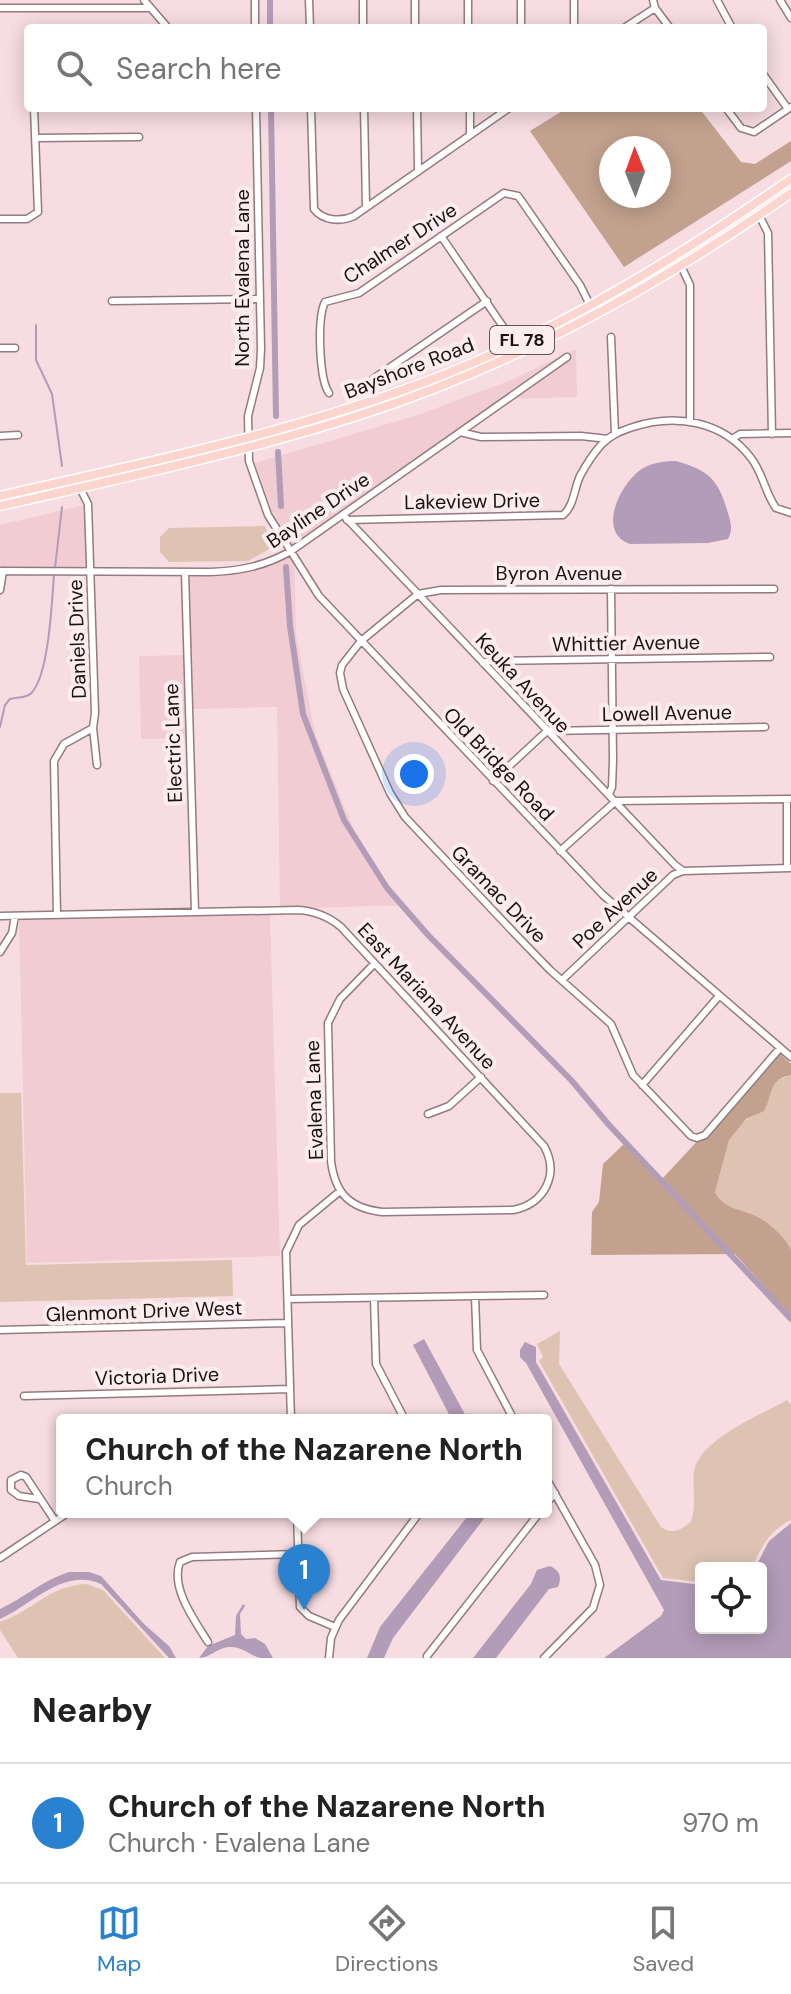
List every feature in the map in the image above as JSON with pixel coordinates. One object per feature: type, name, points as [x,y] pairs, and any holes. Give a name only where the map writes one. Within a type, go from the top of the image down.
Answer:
[{"type":"main road","name":"Bayshore Road","points":[[0,506],[80,488],[249,442],[445,374],[515,344],[652,272],[791,179]]},
{"type":"main road","name":"Bayshore Road","points":[[0,498],[348,419],[431,390],[521,352],[586,320],[684,264],[791,193]]},
{"type":"main road","points":[[684,264],[692,246]]},
{"type":"main road","points":[[586,320],[590,305]]},
{"type":"street","points":[[144,0],[165,24]]},
{"type":"street","points":[[255,0],[255,24]]},
{"type":"street","points":[[309,0],[310,24]]},
{"type":"street","points":[[363,0],[363,24]]},
{"type":"street","points":[[415,0],[415,24]]},
{"type":"street","points":[[468,0],[468,24]]},
{"type":"street","points":[[521,0],[521,24]]},
{"type":"street","points":[[574,0],[574,24]]},
{"type":"street","points":[[653,0],[667,24]]},
{"type":"street","points":[[717,0],[730,24]]},
{"type":"street","points":[[780,0],[791,18]]},
{"type":"street","points":[[0,8],[151,8]]},
{"type":"street","points":[[631,24],[657,10]]},
{"type":"street","points":[[729,112],[747,132],[760,129],[790,108],[767,79]]},
{"type":"street","points":[[0,219],[27,219],[38,212],[34,112]]},
{"type":"street","name":"North Evalena Lane","points":[[249,442],[250,403],[260,368],[256,112]]},
{"type":"street","points":[[311,112],[314,209],[323,217],[342,219],[354,216],[503,112]]},
{"type":"street","points":[[364,112],[366,206]]},
{"type":"street","points":[[417,112],[418,169]]},
{"type":"street","points":[[470,112],[470,134]]},
{"type":"street","points":[[36,138],[139,137]]},
{"type":"street","name":"Chalmer Drive","points":[[329,393],[323,379],[321,317],[325,302],[359,293],[504,193],[518,196],[580,285],[590,305]]},
{"type":"street","points":[[759,215],[768,233],[772,434]]},
{"type":"street","points":[[441,236],[515,344]]},
{"type":"street","points":[[684,264],[690,285],[690,421]]},
{"type":"street","points":[[112,301],[260,299]]},
{"type":"street","points":[[373,379],[487,301]]},
{"type":"street","points":[[611,337],[611,437]]},
{"type":"street","points":[[0,348],[15,348]]},
{"type":"street","name":"Bayline Drive","points":[[2,571],[221,572],[252,568],[291,551],[345,517],[567,357]]},
{"type":"street","points":[[460,432],[481,437],[611,437],[658,420],[690,421],[732,439],[759,468],[776,508],[791,513]]},
{"type":"street","points":[[732,439],[740,434],[791,433]]},
{"type":"street","points":[[0,436],[18,435]]},
{"type":"street","name":"Lakeview Drive","points":[[345,517],[563,515],[569,510],[582,474],[611,437]]},
{"type":"street","name":"Old Bridge Road","points":[[249,442],[249,461],[259,496],[319,596],[560,851],[628,918],[791,1057]]},
{"type":"street","name":"Daniels Drive","points":[[57,915],[54,761],[64,744],[93,728],[95,713],[88,504],[80,488]]},
{"type":"street","name":"Keuka Avenue","points":[[345,517],[683,871]]},
{"type":"street","points":[[0,590],[2,571]]},
{"type":"street","name":"Electric Lane","points":[[185,572],[195,912]]},
{"type":"street","points":[[609,794],[612,787],[611,589]]},
{"type":"street","name":"Byron Avenue","points":[[418,594],[441,590],[774,589]]},
{"type":"street","points":[[361,641],[418,594]]},
{"type":"street","name":"Gramac Drive","points":[[361,641],[342,665],[341,682],[397,806],[468,885],[562,980],[611,1024],[630,1070],[679,1124],[697,1138],[705,1135],[780,1048]]},
{"type":"street","name":"Whittier Avenue","points":[[483,663],[770,657]]},
{"type":"street","name":"Lowell Avenue","points":[[547,731],[765,727]]},
{"type":"street","points":[[93,728],[97,765]]},
{"type":"street","points":[[493,781],[547,731]]},
{"type":"street","points":[[560,851],[616,801],[789,799],[789,868]]},
{"type":"street","name":"Poe Avenue","points":[[562,980],[668,880],[683,871],[789,868]]},
{"type":"street","name":"East Mariana Avenue","points":[[2,916],[298,910],[318,913],[341,927],[531,1129],[548,1152],[550,1177],[537,1199],[526,1207],[513,1210],[382,1212],[356,1204],[339,1192]]},
{"type":"street","points":[[0,952],[12,933],[15,916]]},
{"type":"street","name":"Evalena Lane","points":[[339,1192],[331,1161],[328,1023],[340,999],[374,964]]},
{"type":"street","points":[[642,1085],[719,996]]},
{"type":"street","points":[[428,1114],[449,1106],[481,1077]]},
{"type":"street","points":[[291,1414],[286,1257],[291,1237],[305,1219],[339,1192]]},
{"type":"street","points":[[288,1299],[544,1295]]},
{"type":"street","points":[[475,1296],[477,1350],[511,1414]]},
{"type":"street","points":[[374,1298],[376,1364],[402,1414]]},
{"type":"street","name":"Glenmont Drive West","points":[[0,1330],[288,1323]]},
{"type":"street","name":"Victoria Drive","points":[[24,1396],[290,1389]]},
{"type":"street","points":[[39,1499],[14,1494],[11,1480],[21,1475],[26,1477],[55,1521]]},
{"type":"street","points":[[544,1658],[593,1608],[600,1585],[595,1565],[552,1488]]},
{"type":"street","points":[[552,1497],[555,1493]]},
{"type":"street","points":[[0,1558],[60,1518]]},
{"type":"street","points":[[297,1518],[300,1607],[309,1616],[335,1627]]},
{"type":"street","points":[[329,1658],[335,1627],[349,1604],[415,1518]]},
{"type":"street","points":[[427,1656],[535,1518]]},
{"type":"street","points":[[208,1642],[185,1602],[178,1575],[180,1562],[192,1557],[298,1554]]},
{"type":"shaded area","points":[[561,112],[702,112],[741,162],[755,164],[791,141],[791,161],[624,267],[530,131]]},
{"type":"shaded area","points":[[576,349],[577,397],[512,399],[294,548],[273,514],[255,463],[418,415],[509,381]]},
{"type":"shaded area","points":[[676,461],[705,473],[716,484],[730,520],[728,539],[708,543],[630,544],[620,538],[613,520],[625,487],[647,466]]},
{"type":"shaded area","points":[[92,503],[94,570],[6,570],[0,601],[0,525]]},
{"type":"shaded area","points":[[265,526],[273,547],[248,561],[169,562],[160,552],[160,537],[169,528]]},
{"type":"shaded area","points":[[294,548],[296,635],[315,734],[354,830],[369,858],[403,905],[280,909],[277,707],[193,709],[194,738],[141,739],[139,656],[191,655],[189,572],[269,564]]},
{"type":"shaded area","points":[[270,913],[280,1256],[27,1263],[19,919]]},
{"type":"shaded area","points":[[779,1053],[791,1064],[791,1075],[778,1080],[764,1111],[746,1119],[729,1140],[715,1192],[728,1205],[768,1223],[791,1249],[791,1316],[735,1254],[591,1255],[592,1212],[599,1202],[603,1164],[625,1143],[662,1179]]},
{"type":"shaded area","points":[[791,1075],[791,1249],[768,1223],[728,1205],[715,1192],[729,1140],[738,1125],[757,1114],[775,1081]]},
{"type":"shaded area","points":[[0,1093],[21,1093],[26,1265],[232,1260],[233,1296],[0,1302]]},
{"type":"shaded area","points":[[560,1331],[559,1364],[661,1527],[669,1531],[681,1529],[691,1521],[694,1471],[707,1449],[733,1429],[787,1400],[791,1405],[791,1520],[767,1540],[755,1562],[695,1562],[695,1581],[663,1578],[539,1361],[543,1357],[537,1344]]},
{"type":"shaded area","points":[[424,1339],[465,1414],[449,1414],[413,1345]]},
{"type":"shaded area","points":[[525,1342],[536,1347],[536,1362],[661,1580],[695,1584],[695,1634],[767,1634],[767,1562],[758,1562],[769,1541],[791,1523],[791,1658],[604,1658],[661,1616],[664,1610],[520,1357]]},
{"type":"shaded area","points":[[466,1518],[484,1518],[393,1638],[384,1658],[367,1658],[380,1627]]},
{"type":"shaded area","points":[[550,1566],[559,1574],[558,1587],[549,1589],[496,1658],[473,1658],[531,1584],[537,1570]]},
{"type":"shaded area","points":[[69,1572],[89,1572],[101,1576],[144,1624],[169,1646],[176,1658],[169,1658],[101,1584],[87,1580],[61,1584],[0,1619],[0,1609]]},
{"type":"shaded area","points":[[87,1584],[103,1590],[165,1658],[18,1658],[0,1630],[0,1622],[61,1589]]},
{"type":"shaded area","points":[[243,1604],[241,1634],[246,1639],[255,1638],[265,1644],[273,1658],[260,1658],[229,1647],[199,1658],[208,1646],[235,1635],[236,1616]]},
{"type":"waterway","points":[[270,0],[270,24]]},
{"type":"waterway","points":[[271,112],[276,416]]},
{"type":"waterway","points":[[36,325],[36,360],[52,394],[62,466]]},
{"type":"waterway","points":[[278,452],[281,506]]},
{"type":"waterway","points":[[55,568],[62,507]]},
{"type":"waterway","points":[[286,567],[290,626],[303,714],[344,820],[387,888],[428,935],[572,1081],[609,1125],[791,1319]]},
{"type":"waterway","points":[[0,727],[5,705],[10,699],[29,695],[43,668],[54,574]]},
{"type":"place","name":"Church of the Nazarene North","points":[[304,1610]]}]
